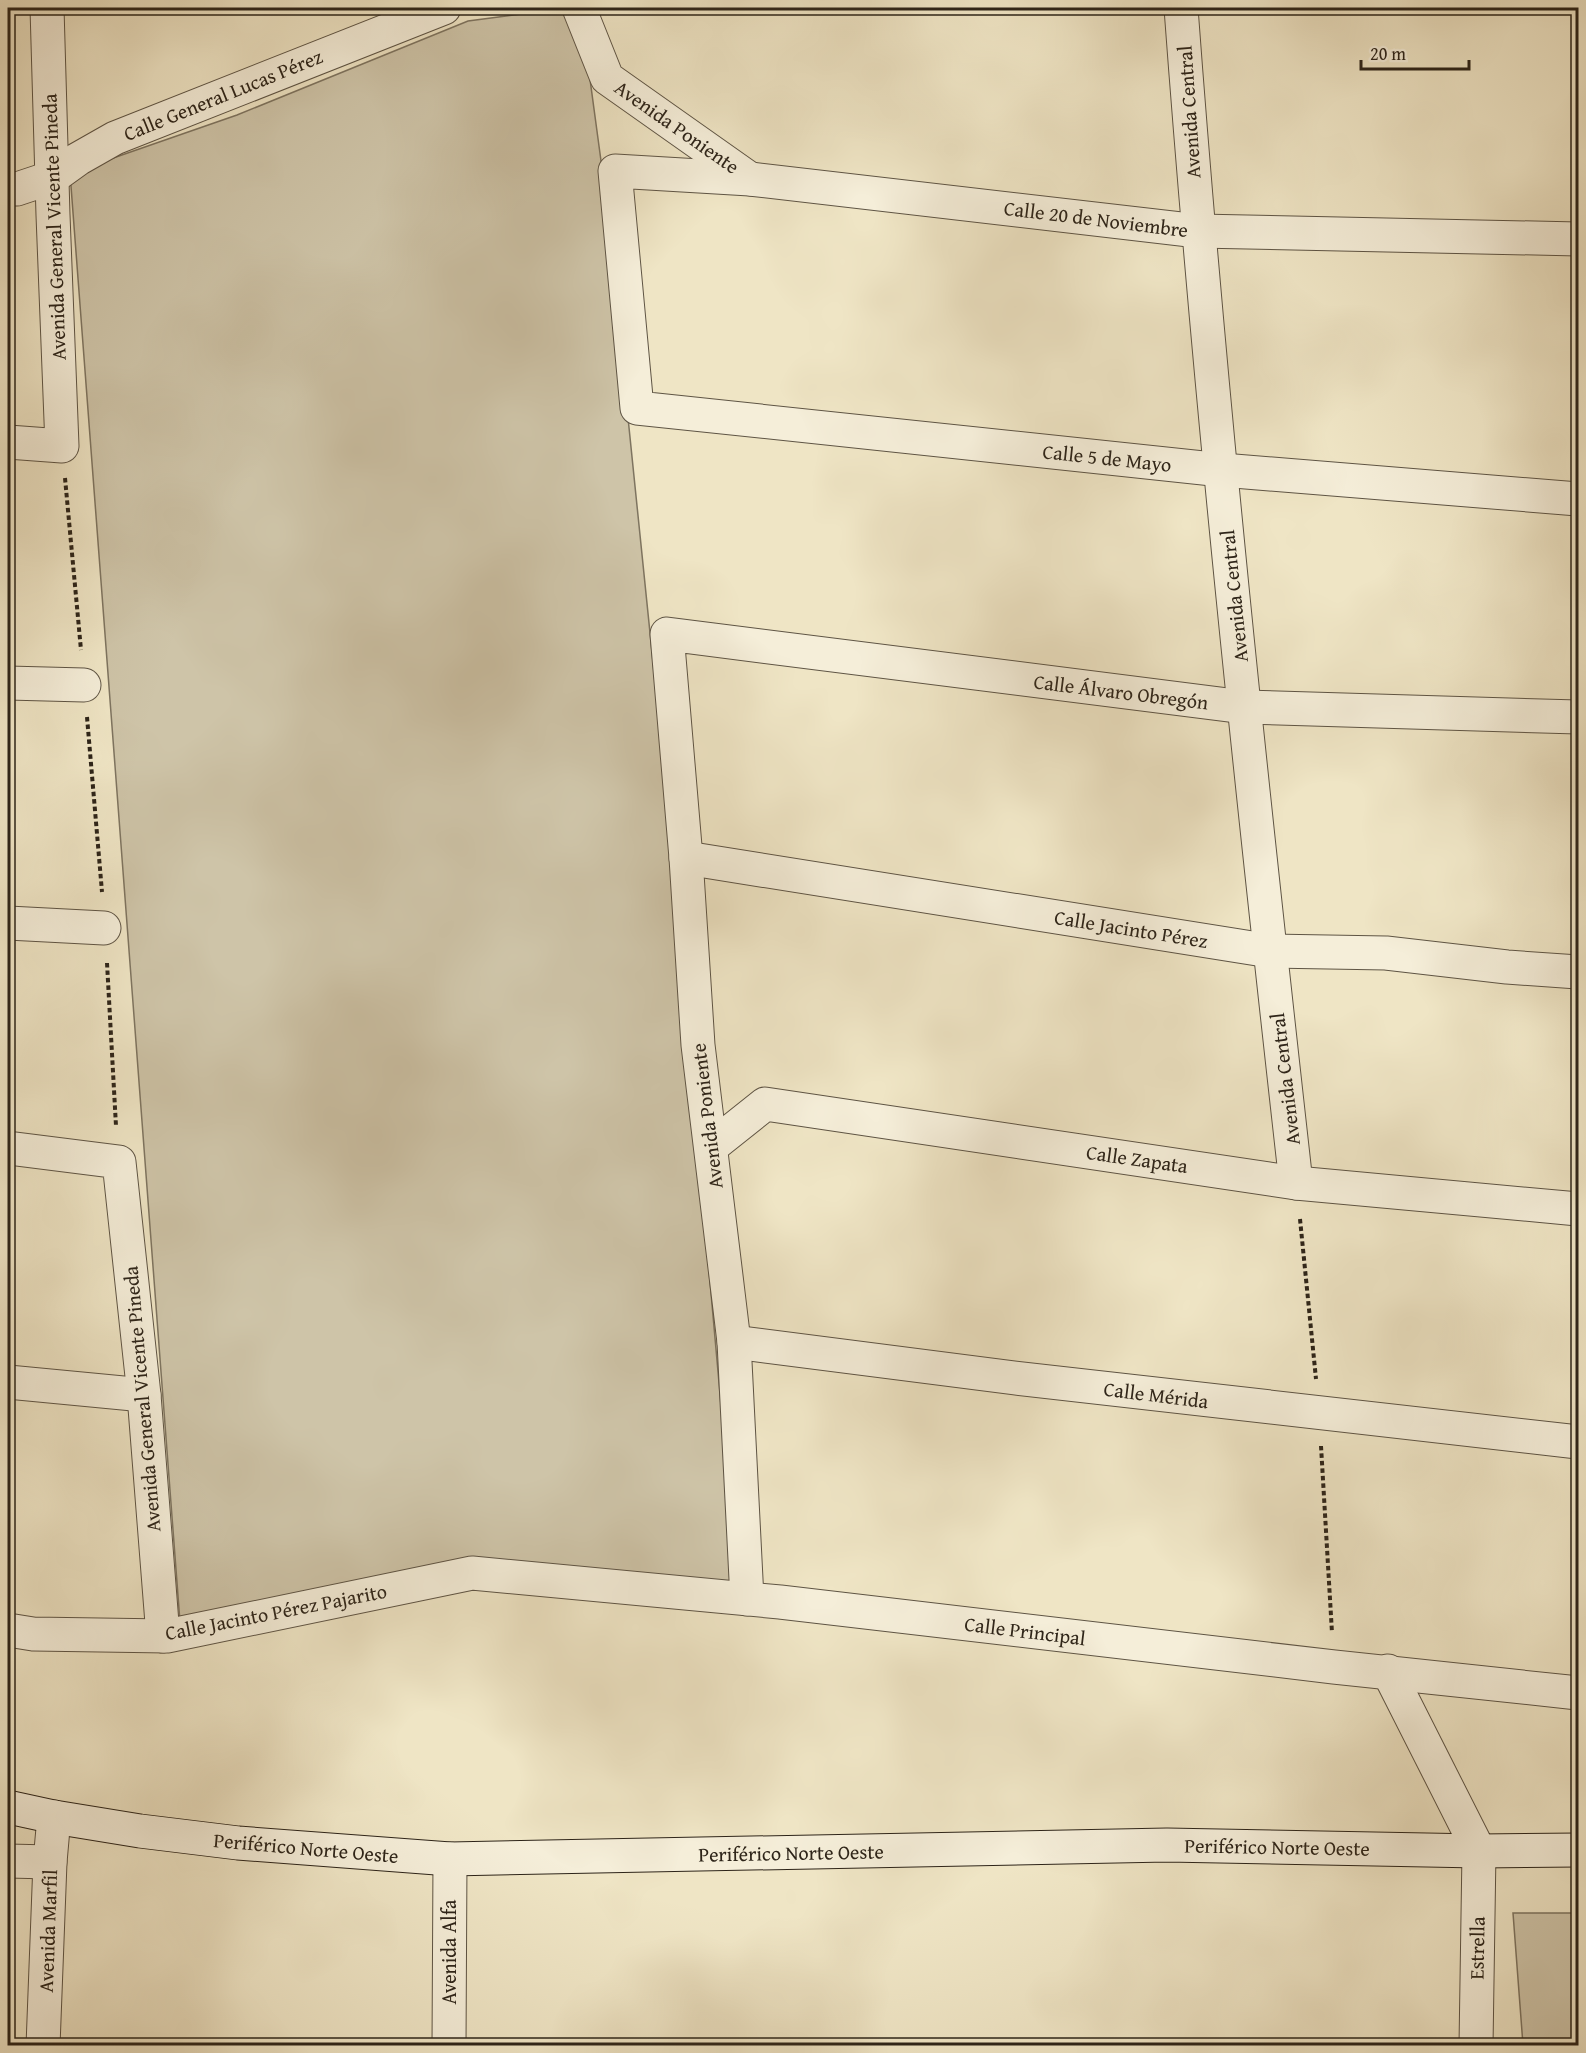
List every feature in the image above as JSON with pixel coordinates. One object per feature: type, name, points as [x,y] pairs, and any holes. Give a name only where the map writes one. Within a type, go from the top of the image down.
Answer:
[{"type":"street","name":"Avenida General Vicente Pineda","points":[[47,8],[53,177],[52,215],[62,446]]},
{"type":"street","name":"Calle General Lucas Pérez","points":[[8,189],[17,189],[53,177],[78,159],[115,138],[444,8]]},
{"type":"street","name":"Avenida Poniente","points":[[579,8],[607,78],[750,178]]},
{"type":"street","name":"Avenida Central","points":[[1181,8],[1198,231],[1244,707],[1296,1183]]},
{"type":"street","name":"Calle 20 de Noviembre","points":[[637,408],[615,171],[750,178],[1198,231],[1578,239]]},
{"type":"street","name":"Calle 5 de Mayo","points":[[637,408],[1222,470],[1578,499]]},
{"type":"street","points":[[8,442],[62,446]]},
{"type":"street","name":"Avenida Poniente","points":[[667,634],[686,858],[698,1045],[734,1342],[747,1599]]},
{"type":"street","name":"Calle Álvaro Obregón","points":[[667,634],[1244,707],[1578,717]]},
{"type":"street","points":[[8,683],[84,685]]},
{"type":"street","name":"Calle Jacinto Pérez","points":[[686,858],[1270,951],[1386,953],[1507,967],[1578,972]]},
{"type":"street","points":[[8,923],[104,928]]},
{"type":"street","name":"Calle Zapata","points":[[711,1147],[765,1104],[1296,1183],[1578,1209]]},
{"type":"street","name":"Avenida General Vicente Pineda","points":[[8,1148],[118,1162],[144,1395],[163,1636]]},
{"type":"street","name":"Calle Mérida","points":[[734,1342],[1016,1378],[1578,1442]]},
{"type":"street","points":[[8,1382],[144,1395]]},
{"type":"street","name":"Calle Principal","points":[[472,1573],[747,1599],[1578,1693]]},
{"type":"street","name":"Calle Jacinto Pérez Pajarito","points":[[8,1630],[33,1634],[163,1636],[472,1573]]},
{"type":"street","points":[[1388,1671],[1479,1851]]},
{"type":"street","name":"Periférico Norte Oeste","points":[[8,1807],[140,1831],[238,1843],[450,1859],[1167,1845],[1479,1851],[1578,1850]]},
{"type":"street","name":"Avenida Marfil","points":[[44,2046],[50,1862],[54,1817]]},
{"type":"street","name":"Estrella","points":[[1476,2046],[1479,1851]]},
{"type":"street","name":"Avenida Alfa","points":[[449,2046],[450,1859]]},
{"type":"street","points":[[8,1861],[50,1862]]},
{"type":"path","points":[[62,446],[84,685]]},
{"type":"shaded area","points":[[567,8],[589,72],[604,183],[667,799],[737,1585],[489,1563],[180,1622],[70,173],[237,115],[468,21]]},
{"type":"shaded area","points":[[1513,1913],[1578,1913],[1578,2045],[1523,2045]]}]
